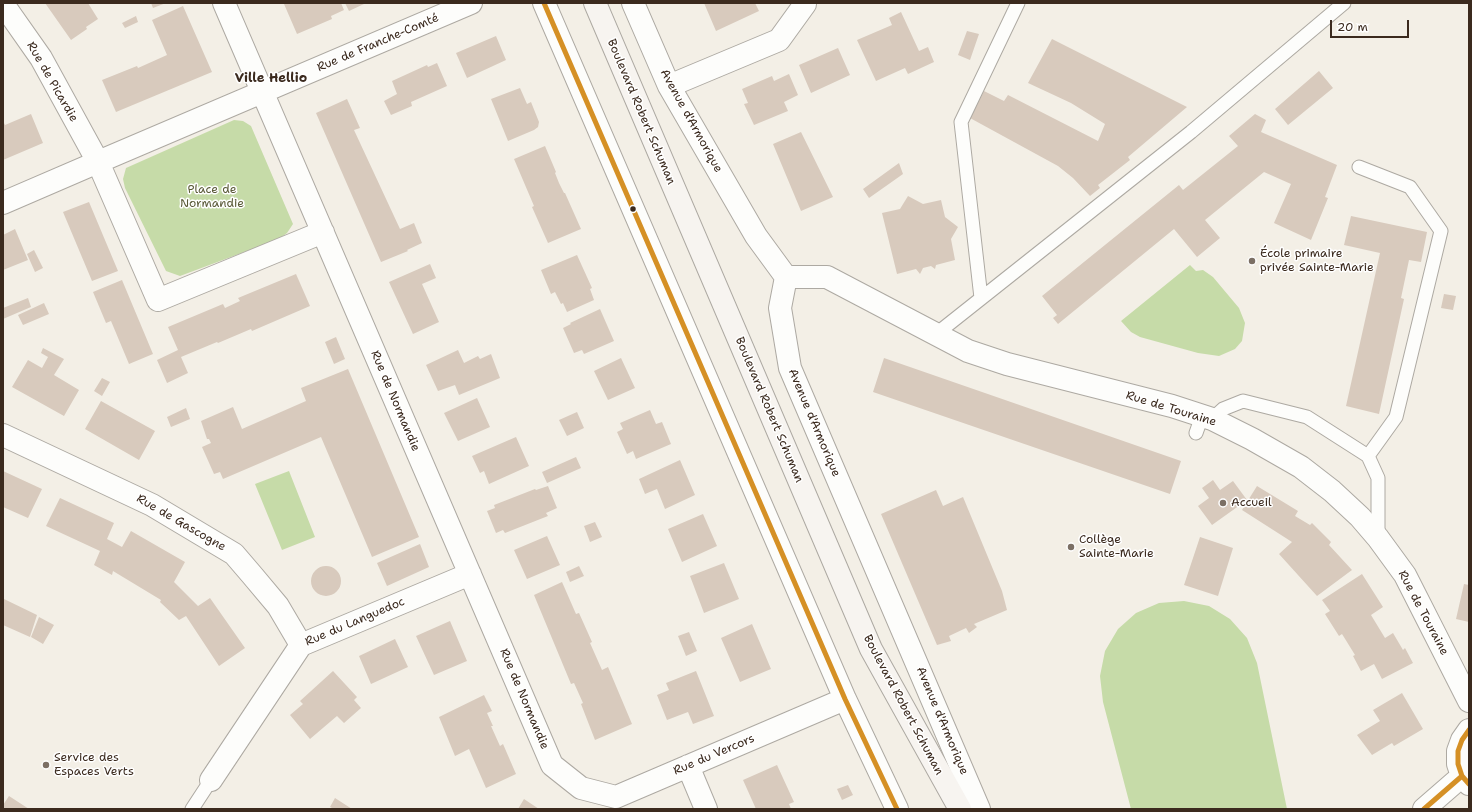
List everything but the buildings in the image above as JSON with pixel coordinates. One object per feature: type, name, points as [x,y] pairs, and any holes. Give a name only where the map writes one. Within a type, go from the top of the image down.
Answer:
[{"type":"main road","name":"Boulevard Robert Schuman","points":[[595,3],[871,649],[960,809]]},
{"type":"street","name":"Rue de Normandie","points":[[224,3],[552,765],[581,788]]},
{"type":"street","name":"Rue de Franche-Comté","points":[[262,92],[471,3]]},
{"type":"street","points":[[544,3],[845,699],[897,809]]},
{"type":"street","name":"Avenue d'Armorique","points":[[633,3],[669,86],[756,236],[786,277],[780,308],[790,368],[979,809]]},
{"type":"street","name":"Rue de Picardie","points":[[3,4],[40,58],[98,162]]},
{"type":"street","points":[[669,86],[779,40],[805,4]]},
{"type":"street","points":[[3,203],[262,92]]},
{"type":"street","points":[[98,162],[158,300],[323,232]]},
{"type":"street","name":"Rue de Touraine","points":[[786,277],[827,277],[968,351],[1007,364],[1172,406],[1203,423],[1252,439],[1301,467],[1332,491],[1360,517],[1378,538],[1404,575],[1469,701]]},
{"type":"street","name":"Rue de Gascogne","points":[[3,435],[152,505],[234,554],[278,606],[301,645]]},
{"type":"street","name":"Rue du Languedoc","points":[[211,780],[301,645],[470,574]]},
{"type":"street","name":"Rue du Vercors","points":[[581,788],[616,797],[845,699]]},
{"type":"street","points":[[1424,809],[1466,780],[1458,764],[1458,751],[1462,740],[1469,730]]},
{"type":"street","points":[[688,766],[706,809]]},
{"type":"lane","points":[[981,298],[961,122],[1018,3]]},
{"type":"lane","points":[[935,335],[1191,132],[1344,3]]},
{"type":"lane","points":[[1359,167],[1410,186],[1441,232],[1396,417],[1368,456]]},
{"type":"lane","points":[[1203,423],[1223,409],[1243,401],[1307,416],[1368,456],[1378,478],[1378,538]]},
{"type":"lane","points":[[192,809],[211,780]]},
{"type":"green space","name":"Place de Normandie","points":[[234,120],[243,121],[251,126],[293,224],[287,233],[279,239],[180,276],[166,271],[125,188],[123,179],[126,168]]},
{"type":"green space","points":[[1190,265],[1196,271],[1203,270],[1213,277],[1239,308],[1245,323],[1242,341],[1235,349],[1219,356],[1198,353],[1140,337],[1131,332],[1121,321]]},
{"type":"green space","points":[[289,471],[315,537],[282,550],[255,484]]},
{"type":"green space","points":[[1184,601],[1209,606],[1230,619],[1247,638],[1257,663],[1287,809],[1131,809],[1103,702],[1100,676],[1105,651],[1118,629],[1136,613],[1159,603]]},
{"type":"transit line","points":[[544,3],[845,699],[897,809]]},
{"type":"transit line","points":[[1469,730],[1462,740],[1458,751],[1458,764],[1462,776],[1469,784]]},
{"type":"transit line","points":[[1424,809],[1462,776]]},
{"type":"place","name":"École primaire privée Sainte-Marie","points":[[1252,261]]},
{"type":"place","name":"Accueil","points":[[1223,503]]},
{"type":"place","name":"Collège Sainte-Marie","points":[[1071,547]]},
{"type":"place","name":"Service des Espaces Verts","points":[[46,765]]},
{"type":"district","name":"Ville Hellio","points":[[271,79]]}]
